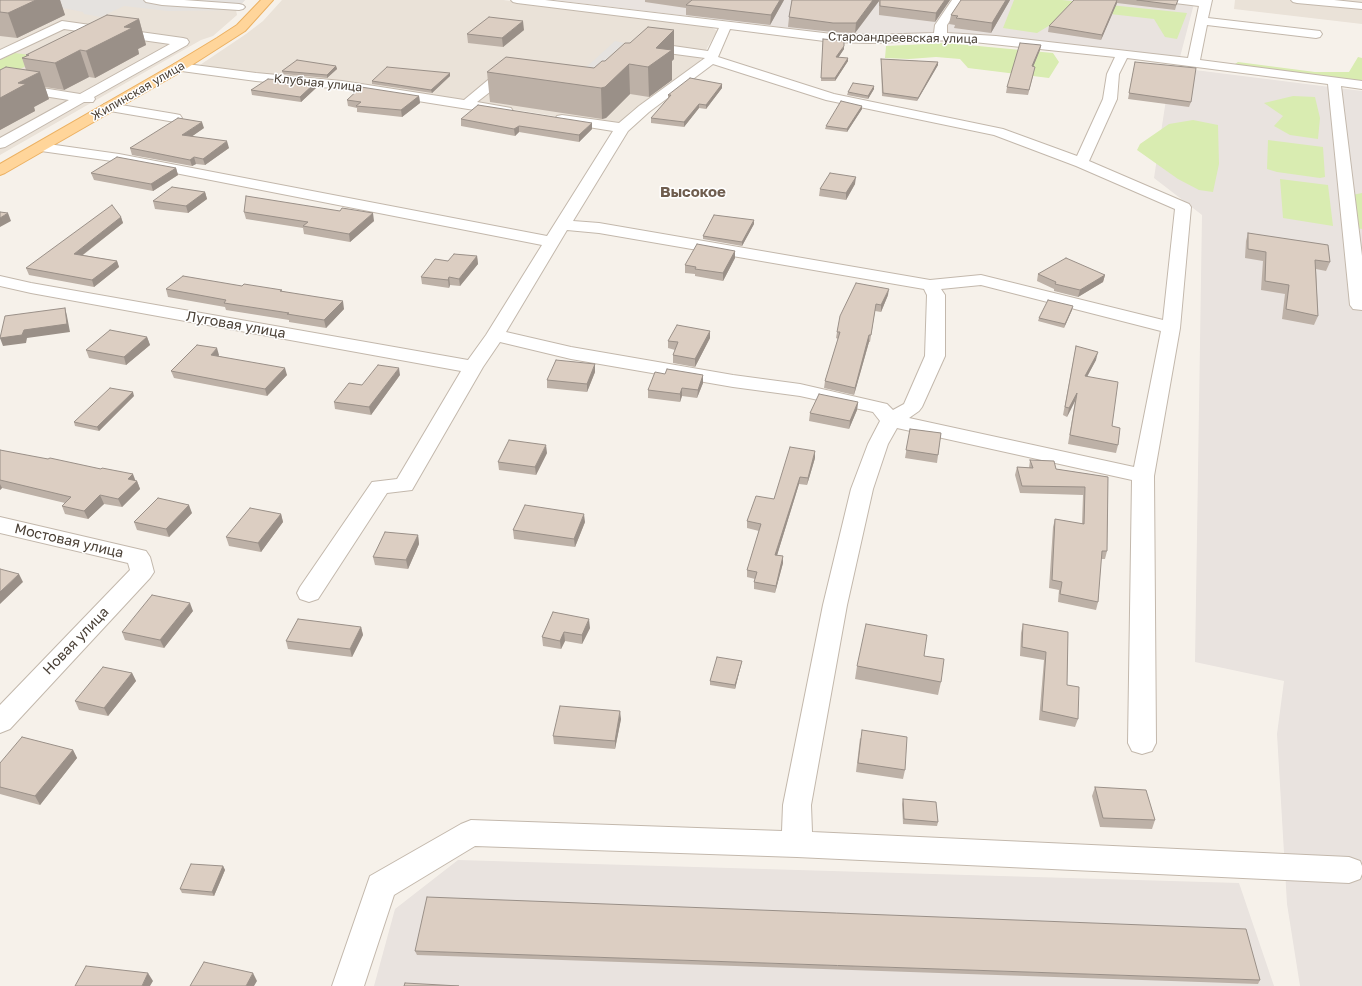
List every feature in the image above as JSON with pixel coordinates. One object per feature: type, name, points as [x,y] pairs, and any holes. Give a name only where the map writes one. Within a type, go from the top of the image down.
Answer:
[{"type":"main road","name":"Жилинская улица","points":[[0,170],[179,67],[241,28],[267,0]]},
{"type":"street","points":[[150,0],[239,7]]},
{"type":"street","name":"Староандреевская улица","points":[[517,0],[832,38],[870,39],[944,36],[996,40],[1123,54],[1362,85]]},
{"type":"street","points":[[944,36],[940,33],[941,25],[958,0]]},
{"type":"street","points":[[1175,0],[1205,2],[1193,63]]},
{"type":"street","points":[[1297,0],[1362,6]]},
{"type":"street","points":[[1202,21],[1316,34]]},
{"type":"street","points":[[0,55],[62,25],[183,42],[0,144]]},
{"type":"street","points":[[309,593],[380,487],[404,485],[473,367],[495,335],[622,128],[644,109],[712,57],[726,25]]},
{"type":"street","points":[[636,45],[712,57],[831,97],[998,132],[1081,163],[1183,207],[1171,328],[1143,476],[1142,743]]},
{"type":"street","points":[[16,47],[40,50]]},
{"type":"street","points":[[1081,163],[1110,99],[1113,74],[1123,54]]},
{"type":"street","name":"Клубная улица","points":[[179,67],[256,77],[342,85],[521,113]]},
{"type":"street","points":[[28,76],[5,87],[82,98],[174,118]]},
{"type":"street","points":[[466,105],[499,78],[504,76],[528,78]]},
{"type":"street","points":[[1334,82],[1359,305]]},
{"type":"street","points":[[552,118],[622,128]]},
{"type":"street","points":[[41,147],[120,158],[552,242]]},
{"type":"street","points":[[1346,184],[1362,186]]},
{"type":"street","points":[[563,225],[599,228],[930,285],[980,280],[1171,328]]},
{"type":"street","name":"Луговая улица","points":[[0,281],[31,288],[473,367]]},
{"type":"street","points":[[797,844],[797,805],[812,720],[862,488],[878,444],[891,420],[912,407],[935,356],[936,295],[930,285]]},
{"type":"street","points":[[495,335],[571,353],[733,381],[800,390],[880,408],[891,420],[1143,476]]},
{"type":"street","name":"Мостовая улица","points":[[0,525],[138,557]]},
{"type":"street","name":"Новая улица","points":[[0,722],[142,572],[138,557]]},
{"type":"street","points":[[348,986],[381,886],[471,833],[797,844],[1349,870]]},
{"type":"shaded area","points":[[0,0],[245,0],[236,10],[237,15],[213,36],[201,40],[0,155]]},
{"type":"shaded area","points":[[23,0],[245,0],[236,10],[168,11],[124,6],[101,17]]},
{"type":"shaded area","points":[[282,0],[503,0],[708,25],[717,31],[699,62],[686,75],[631,111],[618,126],[460,101],[197,67],[263,21]]},
{"type":"shaded area","points":[[554,0],[1195,0],[1180,57],[950,32],[856,36]]},
{"type":"shaded area","points":[[1235,0],[1362,0],[1362,24],[1234,9]]},
{"type":"shaded area","points":[[615,41],[624,43],[580,83],[570,82]]},
{"type":"shaded area","points":[[1171,67],[1362,91],[1362,986],[1300,986],[1287,904],[1277,734],[1284,681],[1195,662],[1202,215],[1154,178]]},
{"type":"shaded area","points":[[458,860],[1239,883],[1274,986],[374,986],[395,909]]},
{"type":"green space","points":[[1014,0],[1062,0],[1187,13],[1177,39],[1165,37],[1154,19],[1075,10],[1037,33],[1003,28]]},
{"type":"green space","points":[[946,43],[1053,53],[1059,62],[1049,78],[968,68],[960,59],[936,57],[909,59],[885,58],[886,46]]},
{"type":"green space","points":[[15,53],[44,57],[0,79],[0,60]]},
{"type":"green space","points":[[1358,57],[1362,58],[1362,83],[1232,66],[1238,62],[1315,72],[1349,72]]},
{"type":"green space","points":[[1293,96],[1315,97],[1320,118],[1318,139],[1290,135],[1274,126],[1283,116],[1264,103]]},
{"type":"green space","points":[[1193,120],[1218,125],[1219,164],[1213,192],[1199,190],[1178,179],[1137,150],[1140,144],[1169,124]]},
{"type":"green space","points":[[1268,140],[1323,147],[1325,177],[1320,178],[1277,172],[1267,169]]},
{"type":"green space","points":[[1280,179],[1328,185],[1333,226],[1283,218]]},
{"type":"green space","points":[[1362,193],[1362,229],[1356,228],[1342,197]]},
{"type":"building","points":[[0,0],[36,0],[8,13],[0,12]]},
{"type":"building","points":[[692,0],[780,0],[771,15],[686,5]]},
{"type":"building","points":[[792,0],[873,0],[856,23],[833,23],[789,17]]},
{"type":"building","points":[[880,0],[945,0],[936,13],[880,6]]},
{"type":"building","points":[[961,0],[1006,0],[992,23],[956,18],[958,16],[951,15]]},
{"type":"building","points":[[1074,0],[1117,0],[1102,35],[1049,26]]},
{"type":"building","points":[[1137,0],[1178,0],[1176,5]]},
{"type":"building","points":[[107,15],[139,19],[124,27],[132,28],[86,51],[80,50],[55,63],[22,58],[29,55],[26,55]]},
{"type":"building","points":[[489,17],[523,21],[502,38],[467,34]]},
{"type":"building","points":[[648,27],[674,30],[656,48],[672,50],[648,67],[629,64],[605,87],[601,88],[487,72],[506,57],[594,68],[602,61],[605,61],[625,43],[630,43]]},
{"type":"building","points":[[823,39],[844,41],[844,46],[836,57],[848,58],[835,78],[821,78]]},
{"type":"building","points":[[1020,43],[1041,45],[1032,66],[1035,67],[1029,90],[1007,87]]},
{"type":"building","points":[[881,59],[938,62],[918,98],[883,93]]},
{"type":"building","points":[[297,60],[336,66],[327,75],[282,71]]},
{"type":"building","points":[[1135,62],[1196,68],[1191,102],[1129,93]]},
{"type":"building","points":[[6,67],[40,72],[18,83],[26,84],[0,98],[0,70]]},
{"type":"building","points":[[387,67],[450,73],[431,90],[372,81]]},
{"type":"building","points":[[690,78],[722,84],[706,105],[699,104],[684,122],[651,118],[671,95],[668,95]]},
{"type":"building","points":[[268,79],[315,83],[300,97],[251,90]]},
{"type":"building","points":[[853,83],[874,86],[868,96],[848,92]]},
{"type":"building","points":[[361,87],[419,96],[401,110],[356,106],[361,102],[347,100]]},
{"type":"building","points":[[841,101],[862,106],[847,129],[826,126]]},
{"type":"building","points":[[478,105],[592,123],[579,135],[519,126],[514,129],[461,119]]},
{"type":"building","points":[[178,118],[202,122],[182,135],[227,141],[203,159],[194,157],[190,160],[130,148]]},
{"type":"building","points":[[117,157],[176,168],[151,184],[91,173]]},
{"type":"building","points":[[830,173],[856,177],[846,193],[820,189]]},
{"type":"building","points":[[172,187],[205,192],[186,206],[153,201]]},
{"type":"building","points":[[246,196],[340,211],[342,208],[373,213],[349,234],[303,226],[308,222],[244,212]]},
{"type":"building","points":[[112,205],[121,217],[74,254],[117,261],[92,280],[26,268]]},
{"type":"building","points":[[0,212],[8,213],[0,218]]},
{"type":"building","points":[[714,215],[754,220],[742,242],[703,236]]},
{"type":"building","points":[[1248,233],[1328,245],[1330,262],[1315,260],[1318,316],[1286,309],[1289,285],[1265,281],[1266,252],[1248,249]]},
{"type":"building","points":[[697,244],[735,251],[723,273],[695,269],[696,267],[685,265]]},
{"type":"building","points":[[454,254],[477,256],[459,279],[449,277],[448,280],[421,277],[435,259],[448,261]]},
{"type":"building","points":[[1066,258],[1105,275],[1080,290],[1055,284],[1056,282],[1038,274]]},
{"type":"building","points":[[183,276],[242,286],[244,284],[343,301],[324,320],[224,303],[226,300],[166,289]]},
{"type":"building","points":[[856,283],[889,289],[881,305],[876,304],[871,335],[869,335],[855,388],[825,381],[840,332],[837,332],[840,316]]},
{"type":"building","points":[[1048,300],[1073,306],[1065,324],[1039,318]]},
{"type":"building","points":[[65,308],[67,324],[24,330],[22,335],[0,338],[5,316]]},
{"type":"building","points":[[677,325],[710,331],[695,359],[673,355],[678,342],[668,341]]},
{"type":"building","points":[[110,330],[147,337],[124,357],[86,350]]},
{"type":"building","points":[[197,345],[217,348],[211,355],[285,368],[265,389],[171,371]]},
{"type":"building","points":[[1076,346],[1098,352],[1085,376],[1118,382],[1112,426],[1120,428],[1118,445],[1070,435],[1077,393],[1069,408],[1065,407]]},
{"type":"building","points":[[556,360],[595,364],[587,384],[547,380]]},
{"type":"building","points":[[378,365],[399,368],[369,407],[334,402],[349,383],[362,385]]},
{"type":"building","points":[[667,369],[703,375],[698,390],[682,388],[680,394],[648,390],[655,372],[665,374]]},
{"type":"building","points":[[110,388],[133,392],[97,427],[74,422]]},
{"type":"building","points":[[819,394],[858,402],[850,421],[810,413]]},
{"type":"building","points":[[910,429],[941,433],[938,455],[906,450]]},
{"type":"building","points":[[509,440],[546,445],[535,467],[498,462]]},
{"type":"building","points":[[790,447],[815,451],[808,478],[800,477],[775,555],[783,556],[776,586],[754,582],[757,572],[747,570],[761,524],[747,521],[756,496],[774,499]]},
{"type":"building","points":[[0,450],[133,474],[128,479],[137,481],[118,499],[100,495],[84,511],[62,506],[71,497],[0,480]]},
{"type":"building","points":[[1030,460],[1054,461],[1056,469],[1108,477],[1107,551],[1102,551],[1098,602],[1060,594],[1062,582],[1052,580],[1055,519],[1084,524],[1085,487],[1022,486],[1017,467],[1033,468]]},
{"type":"building","points":[[158,498],[189,505],[166,529],[134,522]]},
{"type":"building","points":[[525,505],[584,514],[574,539],[513,530]]},
{"type":"building","points":[[250,508],[281,514],[258,543],[226,537]]},
{"type":"building","points":[[385,532],[418,535],[406,560],[373,557]]},
{"type":"building","points":[[0,569],[19,574],[0,592]]},
{"type":"building","points":[[152,595],[190,603],[160,640],[122,632]]},
{"type":"building","points":[[553,612],[589,619],[582,635],[564,632],[560,641],[542,637]]},
{"type":"building","points":[[298,619],[361,627],[350,649],[286,641]]},
{"type":"building","points":[[866,624],[927,635],[924,656],[944,659],[941,682],[857,666]]},
{"type":"building","points":[[1023,624],[1068,632],[1067,685],[1079,687],[1078,719],[1042,711],[1046,652],[1022,647]]},
{"type":"building","points":[[717,657],[742,661],[735,685],[710,681]]},
{"type":"building","points":[[103,667],[132,673],[104,708],[75,701]]},
{"type":"building","points":[[560,706],[620,711],[615,741],[553,736]]},
{"type":"building","points":[[862,730],[907,737],[905,770],[858,763]]},
{"type":"building","points":[[22,737],[73,750],[35,796],[0,787],[0,763]]},
{"type":"building","points":[[1095,787],[1146,790],[1155,820],[1103,818]]},
{"type":"building","points":[[903,799],[936,802],[938,822],[904,819]]},
{"type":"building","points":[[191,864],[223,866],[212,892],[180,889]]},
{"type":"building","points":[[427,897],[1246,929],[1260,980],[415,951]]},
{"type":"building","points":[[204,962],[253,973],[246,986],[190,986]]},
{"type":"building","points":[[86,966],[148,973],[142,986],[75,986]]},
{"type":"building","points":[[405,983],[459,986],[404,986]]},
{"type":"district","name":"Высокое","points":[[693,192]]}]
